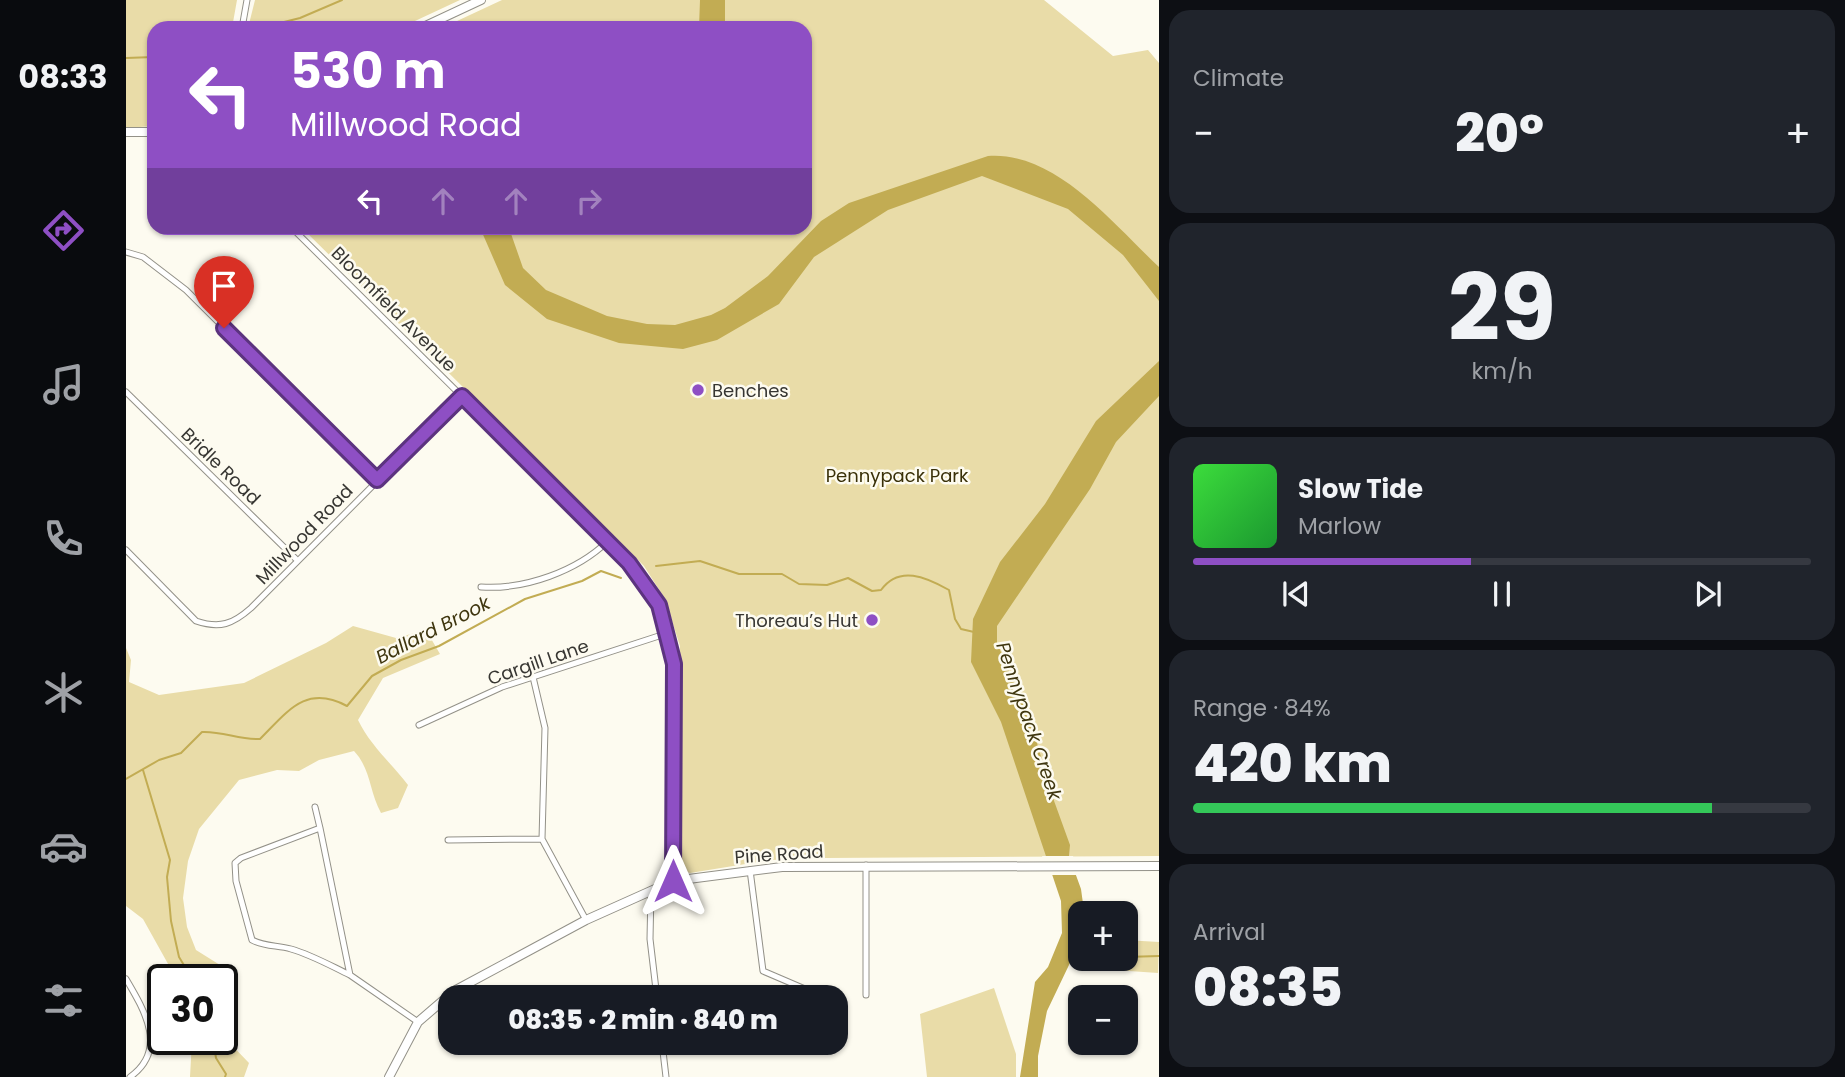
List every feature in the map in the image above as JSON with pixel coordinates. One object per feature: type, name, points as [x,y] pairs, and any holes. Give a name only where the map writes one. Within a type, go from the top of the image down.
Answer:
[{"type":"street","points":[[243,21],[247,0]]},
{"type":"street","points":[[436,21],[481,0]]},
{"type":"street","points":[[126,132],[147,132]]},
{"type":"street","name":"Bloomfield Avenue","points":[[299,235],[608,541],[649,587],[659,605],[668,633],[675,695],[673,881]]},
{"type":"street","points":[[126,252],[144,257],[186,290],[377,480]]},
{"type":"street","name":"Bridle Road","points":[[126,392],[297,559]]},
{"type":"street","name":"Millwood Road","points":[[126,550],[196,621],[221,626],[240,618],[462,396]]},
{"type":"street","points":[[481,587],[503,588],[575,566],[608,541]]},
{"type":"street","name":"Cargill Lane","points":[[419,725],[502,687],[668,633]]},
{"type":"street","points":[[533,677],[545,728],[542,839],[586,920]]},
{"type":"street","points":[[315,807],[350,975]]},
{"type":"street","points":[[320,828],[240,858],[235,863],[236,881],[253,940],[261,945],[290,949],[310,956],[350,975],[418,1022]]},
{"type":"street","points":[[448,840],[542,839]]},
{"type":"street","points":[[866,865],[866,995]]},
{"type":"street","name":"Pine Road","points":[[389,1077],[418,1022],[454,991],[586,920],[673,881],[750,870],[866,865],[1159,866]]},
{"type":"street","points":[[750,870],[763,971],[796,985]]},
{"type":"street","points":[[651,890],[650,939],[655,985]]},
{"type":"street","points":[[126,979],[151,1031],[152,1048],[145,1064],[130,1077]]},
{"type":"street","points":[[663,1055],[666,1077]]},
{"type":"green space","points":[[126,0],[237,0],[233,21],[147,21],[147,126],[126,128]]},
{"type":"green space","points":[[255,0],[460,0],[415,21],[250,21]]},
{"type":"green space","name":"Pennypack Park","points":[[502,0],[1044,0],[1113,56],[1148,50],[1159,63],[1159,856],[826,858],[771,860],[690,873],[684,871],[681,865],[680,646],[665,599],[644,566],[309,235],[812,235],[812,21],[457,21]]},
{"type":"green space","points":[[353,626],[396,638],[426,630],[440,654],[383,678],[358,720],[375,746],[408,785],[398,808],[381,813],[364,765],[354,751],[319,760],[299,771],[277,770],[239,780],[199,829],[188,861],[183,898],[187,927],[196,950],[218,964],[168,964],[143,919],[126,906],[126,648],[131,660],[129,682],[159,695],[244,683],[326,643]]},
{"type":"green space","points":[[1138,941],[1159,942],[1158,973],[1129,971],[1138,971]]},
{"type":"green space","points":[[994,988],[1016,1054],[1016,1077],[927,1077],[920,1014]]},
{"type":"green space","points":[[238,1052],[249,1063],[244,1077],[190,1077],[191,1055],[238,1055]]},
{"type":"water","points":[[700,0],[725,0],[725,21],[699,21]]},
{"type":"water","points":[[988,156],[1013,158],[1037,165],[1082,194],[1159,267],[1159,301],[1123,255],[1068,209],[982,176],[888,210],[814,257],[779,304],[717,340],[683,349],[619,343],[547,319],[505,285],[483,235],[511,235],[523,268],[546,290],[607,316],[647,324],[675,325],[711,315],[725,308],[768,276],[808,235],[812,235],[812,230],[821,221],[849,203]]},
{"type":"water","name":"Pennypack Creek","points":[[1159,361],[1159,396],[1116,442],[1090,489],[997,626],[997,643],[1030,719],[1070,845],[1069,856],[1083,901],[1068,901],[1068,967],[1047,1011],[1038,1056],[1038,1077],[1020,1077],[1035,982],[1048,967],[1062,933],[1061,901],[1001,722],[971,662],[973,619],[1000,562],[1045,504],[1096,421]]},
{"type":"pier","points":[[1042,856],[1073,856],[1079,875],[1049,875]]},
{"type":"waterway","points":[[288,21],[342,0]]},
{"type":"waterway","points":[[126,58],[147,57]]},
{"type":"waterway","name":"Ballard Brook","points":[[656,566],[700,561],[739,574],[782,574],[799,584],[827,585],[848,578],[872,591],[881,590],[896,578],[913,576],[949,590],[955,619],[961,629],[974,632]]},
{"type":"waterway","name":"Ballard Brook","points":[[126,779],[159,760],[181,753],[202,732],[260,739],[289,710],[309,699],[333,700],[347,706],[372,676],[401,660],[439,646],[525,599],[582,581],[601,571],[621,578]]},
{"type":"waterway","points":[[143,770],[170,860],[167,877],[171,921],[179,957],[183,964]]},
{"type":"waterway","points":[[1138,957],[1159,956]]},
{"type":"waterway","points":[[216,1055],[226,1074],[225,1077]]},
{"type":"place","name":"Benches","points":[[698,390]]},
{"type":"place","name":"Thoreau’s Hut","points":[[872,620]]},
{"type":"route","points":[[224,328],[377,480],[462,396],[584,516],[649,587],[659,605],[674,664],[673,881]]}]
